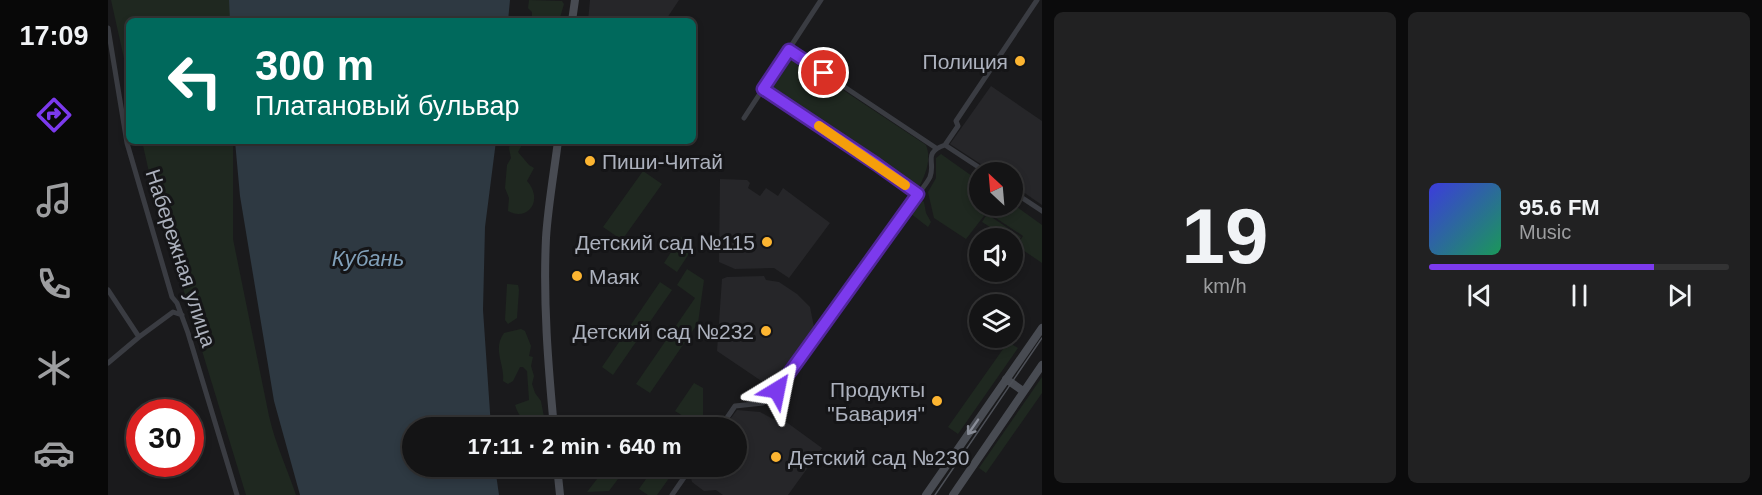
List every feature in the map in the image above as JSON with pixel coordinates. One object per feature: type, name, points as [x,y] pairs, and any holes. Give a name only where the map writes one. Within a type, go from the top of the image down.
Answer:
[{"type":"main road","points":[[572,18],[575,0]]},
{"type":"main road","points":[[553,417],[545,300],[547,235],[558,144]]},
{"type":"main road","points":[[926,495],[1042,328]]},
{"type":"main road","points":[[953,495],[1042,365]]},
{"type":"main road","points":[[1006,379],[1023,391]]},
{"type":"main road","points":[[558,477],[560,495]]},
{"type":"street","points":[[744,118],[821,0]]},
{"type":"street","points":[[728,417],[735,406],[763,403],[777,390],[931,176],[930,158],[936,148],[945,145],[958,126],[956,121],[1037,0]]},
{"type":"street","name":"Набережная улица","points":[[108,28],[126,132]]},
{"type":"street","points":[[789,50],[936,148]]},
{"type":"street","points":[[763,89],[918,194]]},
{"type":"street","name":"Набережная улица","points":[[128,144],[172,297],[182,315],[237,495]]},
{"type":"street","points":[[945,145],[971,162]]},
{"type":"street","points":[[1023,198],[1042,211]]},
{"type":"street","points":[[108,290],[139,337]]},
{"type":"street","points":[[172,297],[173,312]]},
{"type":"street","points":[[108,363],[173,312]]},
{"type":"street","points":[[173,312],[182,315]]},
{"type":"street","points":[[672,495],[684,477]]},
{"type":"shaded area","points":[[111,0],[234,0],[233,18],[126,18],[126,68]]},
{"type":"shaded area","points":[[529,0],[562,1],[564,4],[560,18],[532,18],[532,12],[528,8]]},
{"type":"shaded area","points":[[590,0],[679,0],[667,18],[588,18]]},
{"type":"shaded area","points":[[790,55],[926,145],[928,162],[918,189],[769,87]]},
{"type":"shaded area","points":[[991,86],[1042,121],[1042,205],[1023,192],[1023,162],[978,162],[950,144]]},
{"type":"shaded area","points":[[143,144],[233,144],[233,239],[269,416],[296,495],[246,495],[153,190]]},
{"type":"shaded area","points":[[510,144],[522,144],[518,152],[534,168],[527,181],[532,188],[534,202],[522,214],[508,211],[509,198],[505,188],[507,165],[511,158]]},
{"type":"shaded area","points":[[941,154],[969,174],[969,216],[984,216],[975,228],[969,228],[969,235],[966,239],[934,218],[928,192],[936,178],[936,158]]},
{"type":"shaded area","points":[[643,171],[662,184],[622,240],[603,227]]},
{"type":"shaded area","name":"Детский сад №115","points":[[720,179],[747,180],[750,183],[748,188],[760,196],[766,188],[778,196],[783,188],[830,223],[789,278],[774,268],[735,269],[719,262]]},
{"type":"shaded area","points":[[920,199],[924,202],[931,222],[928,227],[910,213]]},
{"type":"shaded area","points":[[1023,211],[1042,225],[1042,263],[1023,250],[1023,228],[1011,228],[993,216],[1023,216]]},
{"type":"shaded area","points":[[986,216],[990,216],[1008,228],[991,228],[982,222]]},
{"type":"shaded area","points":[[681,237],[694,246],[677,272],[664,263]]},
{"type":"shaded area","points":[[687,269],[704,280],[698,323],[650,393],[636,384],[695,298],[677,285]]},
{"type":"shaded area","name":"Детский сад №232","points":[[764,276],[766,280],[779,282],[797,294],[810,307],[815,332],[769,386],[717,351],[722,279]]},
{"type":"shaded area","points":[[660,282],[672,290],[613,375],[602,367]]},
{"type":"shaded area","points":[[507,284],[518,285],[519,290],[517,318],[508,324],[505,320]]},
{"type":"shaded area","points":[[521,329],[525,331],[531,346],[529,356],[533,357],[532,384],[541,401],[544,417],[522,417],[515,405],[529,400],[527,371],[523,367],[520,367],[513,381],[508,384],[503,381],[499,345],[504,333]]},
{"type":"shaded area","points":[[1004,348],[1018,348],[958,434],[948,427]]},
{"type":"shaded area","points":[[1042,377],[1042,393],[986,473],[979,468]]},
{"type":"shaded area","points":[[694,383],[703,388],[703,417],[685,417],[675,411]]},
{"type":"shaded area","name":"Детский сад №230","points":[[737,410],[760,412],[773,419],[778,416],[822,448],[788,495],[723,495],[716,490],[704,491],[692,482],[691,477],[747,477],[747,417],[732,417]]},
{"type":"shaded area","points":[[599,477],[620,477],[609,491],[587,492]]},
{"type":"shaded area","points":[[647,477],[670,477],[657,495],[648,495],[639,489]]},
{"type":"water","points":[[229,0],[510,0],[508,18],[230,18]]},
{"type":"water","name":"Кубань","points":[[235,144],[496,144],[485,227],[483,310],[490,417],[402,417],[402,477],[496,477],[499,495],[300,495],[274,401],[240,196]]},
{"type":"tram line","points":[[935,495],[1042,338]]},
{"type":"slow traffic","points":[[819,126],[905,185]]},
{"type":"place","name":"Полиция","points":[[1020,61]]},
{"type":"place","name":"Пиши-Читай","points":[[590,161]]},
{"type":"place","name":"Детский сад №115","points":[[767,242]]},
{"type":"place","name":"Маяк","points":[[577,276]]},
{"type":"place","name":"Детский сад №232","points":[[766,331]]},
{"type":"place","name":"Продукты \"Бавария\"","points":[[937,401]]},
{"type":"place","name":"Детский сад №230","points":[[776,457]]},
{"type":"route","points":[[777,390],[918,194],[763,89],[789,50],[824,73]]}]
